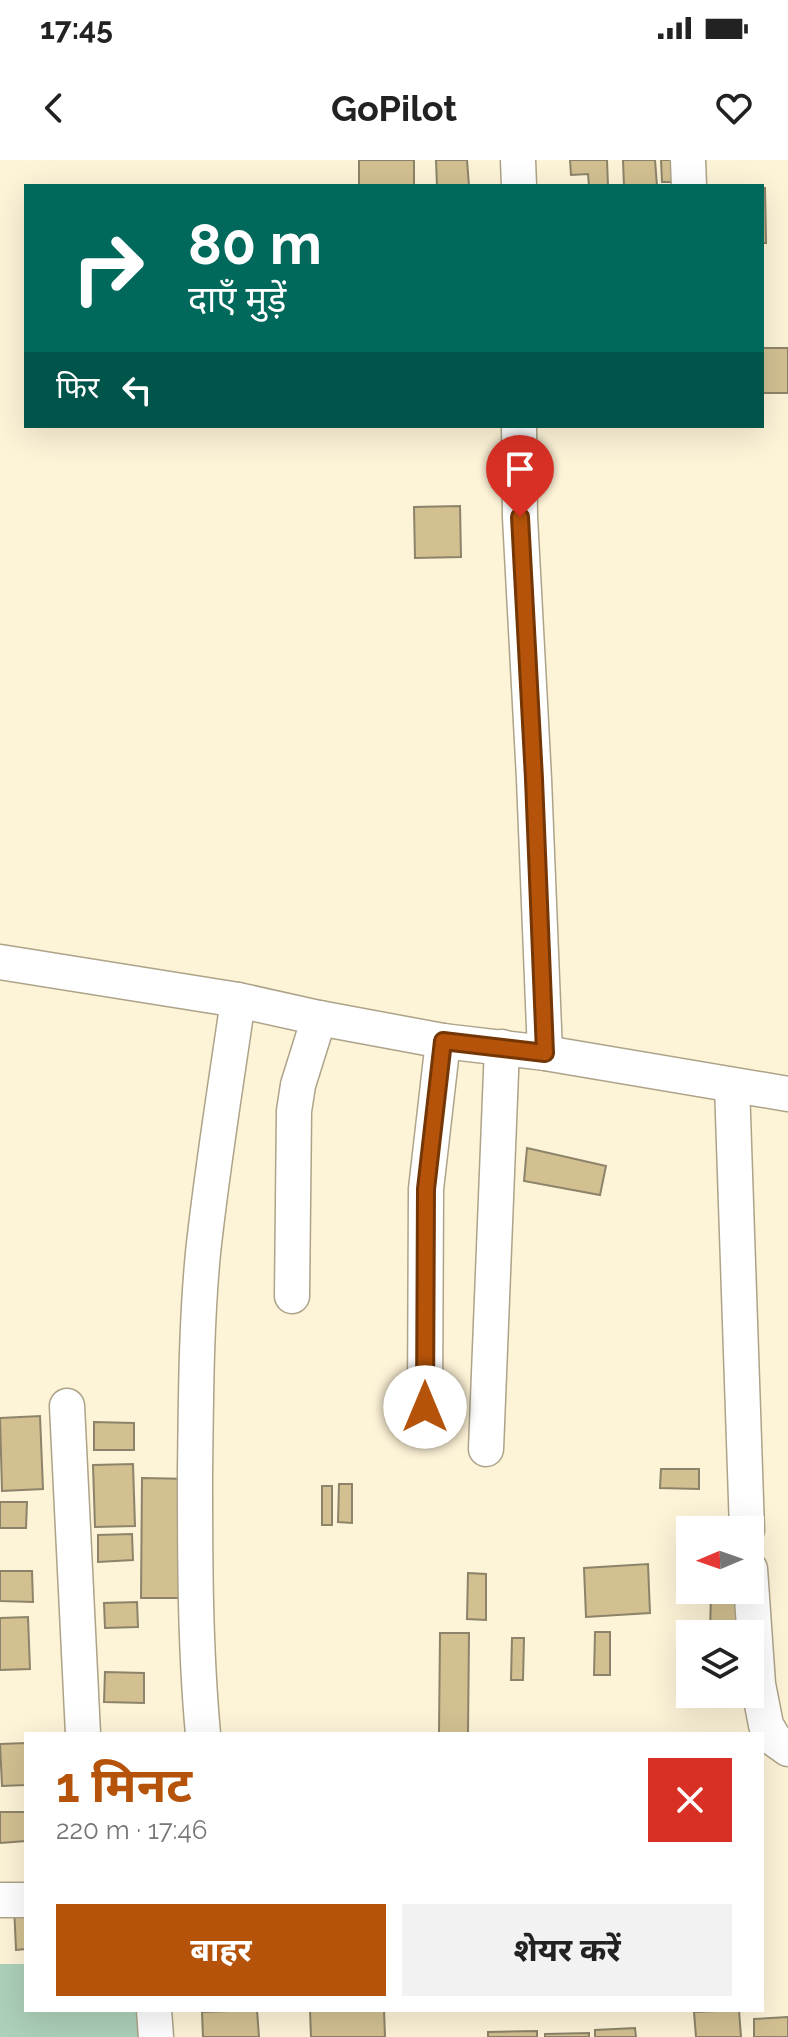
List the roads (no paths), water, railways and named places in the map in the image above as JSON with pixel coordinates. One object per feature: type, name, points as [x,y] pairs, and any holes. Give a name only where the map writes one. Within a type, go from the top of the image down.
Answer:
[{"type":"street","points":[[518,160],[519,184]]},
{"type":"street","points":[[688,160],[689,184]]},
{"type":"street","points":[[519,428],[545,1053]]},
{"type":"street","points":[[0,962],[238,1000],[443,1041],[545,1053],[788,1094]]},
{"type":"street","points":[[203,1732],[195,1544],[198,1321],[215,1156],[238,1000]]},
{"type":"street","points":[[292,1296],[294,1111],[298,1085],[319,1018]]},
{"type":"street","points":[[425,1407],[426,1189],[443,1041]]},
{"type":"street","points":[[486,1449],[502,1047]]},
{"type":"street","points":[[732,1085],[747,1516]]},
{"type":"street","points":[[67,1406],[83,1732]]},
{"type":"street","points":[[752,1604],[758,1684],[766,1725],[775,1743]]},
{"type":"street","points":[[0,1900],[24,1900]]},
{"type":"street","points":[[154,2012],[156,2037]]}]
